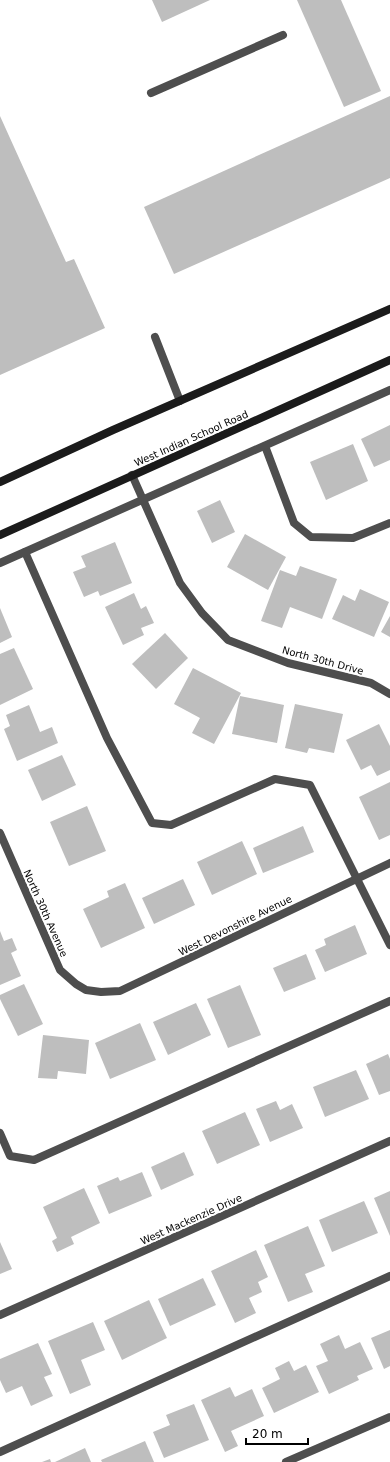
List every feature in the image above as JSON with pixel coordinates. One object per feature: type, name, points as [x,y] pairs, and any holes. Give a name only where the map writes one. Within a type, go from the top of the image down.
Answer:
[{"type":"main road","points":[[0,482],[390,309]]},
{"type":"main road","name":"West Indian School Road","points":[[0,535],[390,360]]},
{"type":"street","points":[[151,93],[283,35]]},
{"type":"street","points":[[155,337],[180,401]]},
{"type":"street","points":[[0,563],[390,390]]},
{"type":"street","points":[[265,446],[294,523],[311,537],[353,538],[390,523]]},
{"type":"street","name":"North 30th Drive","points":[[132,475],[180,583],[202,613],[228,640],[288,663],[370,683],[390,694]]},
{"type":"street","points":[[25,552],[107,738],[152,824],[171,826],[275,779],[310,785],[390,945]]},
{"type":"street","name":"North 30th Avenue","points":[[0,833],[60,970],[76,984],[86,990]]},
{"type":"street","name":"West Devonshire Avenue","points":[[86,990],[101,992],[120,991],[390,863]]},
{"type":"street","points":[[0,1133],[10,1156],[34,1160],[390,1001]]},
{"type":"street","name":"West Mackenzie Drive","points":[[0,1315],[390,1141]]},
{"type":"street","points":[[0,1452],[390,1276]]},
{"type":"street","points":[[286,1462],[390,1417]]},
{"type":"building","points":[[152,0],[210,0],[162,22]]},
{"type":"building","points":[[297,0],[341,0],[381,91],[344,107]]},
{"type":"building","points":[[390,96],[390,178],[174,274],[144,207]]},
{"type":"building","points":[[0,116],[66,262],[74,259],[105,328],[0,375]]},
{"type":"building","points":[[390,425],[390,460],[374,467],[361,439]]},
{"type":"building","points":[[353,444],[368,481],[326,500],[310,462]]},
{"type":"building","points":[[220,500],[235,532],[212,543],[197,511]]},
{"type":"building","points":[[245,534],[286,557],[268,590],[227,567]]},
{"type":"building","points":[[115,542],[132,583],[100,596],[98,591],[84,597],[73,572],[86,567],[81,556]]},
{"type":"building","points":[[300,566],[337,579],[322,619],[290,607],[282,628],[261,621],[280,570],[296,576]]},
{"type":"building","points":[[360,589],[389,602],[374,637],[332,619],[343,595],[355,601]]},
{"type":"building","points":[[134,593],[141,609],[146,606],[154,623],[141,628],[144,635],[123,645],[105,607]]},
{"type":"building","points":[[0,608],[12,637],[0,643]]},
{"type":"building","points":[[390,616],[390,637],[381,632]]},
{"type":"building","points":[[165,633],[188,658],[156,689],[132,664]]},
{"type":"building","points":[[14,648],[33,689],[0,705],[0,654]]},
{"type":"building","points":[[193,668],[241,693],[214,744],[192,733],[200,718],[174,704]]},
{"type":"building","points":[[240,696],[284,705],[277,743],[232,734]]},
{"type":"building","points":[[295,704],[343,714],[334,753],[309,748],[307,753],[285,748]]},
{"type":"building","points":[[29,705],[40,732],[52,727],[58,743],[17,761],[4,729],[10,726],[6,715]]},
{"type":"building","points":[[379,724],[390,746],[390,770],[377,776],[371,765],[361,770],[346,740]]},
{"type":"building","points":[[62,755],[76,785],[42,801],[28,770]]},
{"type":"building","points":[[390,782],[390,835],[379,840],[359,797]]},
{"type":"building","points":[[87,806],[106,851],[69,866],[50,822]]},
{"type":"building","points":[[303,826],[314,852],[263,873],[253,848]]},
{"type":"building","points":[[242,841],[257,874],[212,895],[197,862]]},
{"type":"building","points":[[183,879],[195,905],[154,924],[142,898]]},
{"type":"building","points":[[125,883],[145,928],[101,948],[83,909],[109,897],[107,891]]},
{"type":"building","points":[[355,925],[367,954],[325,972],[315,950],[326,945],[324,939]]},
{"type":"building","points":[[0,931],[4,941],[12,938],[17,950],[11,953],[21,976],[0,985]]},
{"type":"building","points":[[306,954],[316,979],[284,992],[273,968]]},
{"type":"building","points":[[24,984],[43,1024],[18,1036],[0,999],[0,995]]},
{"type":"building","points":[[240,985],[261,1035],[228,1048],[207,999]]},
{"type":"building","points":[[196,1003],[211,1035],[168,1055],[153,1022]]},
{"type":"building","points":[[140,1023],[156,1060],[110,1079],[95,1043]]},
{"type":"building","points":[[43,1035],[89,1040],[86,1074],[58,1071],[57,1079],[38,1078]]},
{"type":"building","points":[[388,1054],[390,1059],[390,1091],[379,1095],[366,1064]]},
{"type":"building","points":[[356,1070],[369,1099],[325,1117],[313,1087]]},
{"type":"building","points":[[276,1101],[280,1110],[292,1104],[303,1128],[270,1142],[256,1109]]},
{"type":"building","points":[[245,1112],[260,1145],[217,1164],[202,1131]]},
{"type":"building","points":[[184,1152],[194,1175],[161,1190],[151,1167]]},
{"type":"building","points":[[142,1172],[152,1196],[109,1214],[97,1186],[118,1177],[120,1181]]},
{"type":"building","points":[[84,1188],[100,1223],[71,1237],[74,1244],[57,1252],[52,1241],[57,1238],[43,1207]]},
{"type":"building","points":[[390,1191],[390,1236],[374,1198]]},
{"type":"building","points":[[364,1201],[378,1233],[332,1252],[319,1220]]},
{"type":"building","points":[[308,1226],[325,1266],[305,1274],[313,1292],[288,1302],[264,1245]]},
{"type":"building","points":[[0,1242],[12,1269],[0,1274]]},
{"type":"building","points":[[256,1250],[268,1277],[258,1282],[262,1292],[249,1298],[256,1313],[235,1323],[211,1271]]},
{"type":"building","points":[[203,1278],[216,1305],[170,1326],[158,1299]]},
{"type":"building","points":[[149,1300],[167,1338],[122,1360],[104,1321]]},
{"type":"building","points":[[93,1322],[105,1350],[81,1360],[91,1385],[70,1394],[48,1341]]},
{"type":"building","points":[[390,1330],[390,1366],[384,1369],[371,1338]]},
{"type":"building","points":[[339,1335],[345,1349],[360,1342],[373,1369],[357,1376],[359,1380],[329,1394],[316,1366],[328,1361],[320,1344]]},
{"type":"building","points":[[38,1343],[52,1374],[44,1377],[53,1396],[31,1406],[22,1386],[6,1393],[0,1380],[0,1359]]},
{"type":"building","points":[[289,1361],[294,1371],[306,1365],[319,1392],[274,1413],[262,1388],[280,1379],[275,1368]]},
{"type":"building","points":[[230,1387],[235,1397],[252,1389],[264,1416],[231,1431],[238,1446],[225,1452],[201,1400]]},
{"type":"building","points":[[194,1404],[209,1440],[164,1458],[153,1432],[170,1425],[166,1415]]},
{"type":"building","points":[[145,1441],[154,1462],[102,1462],[101,1460]]},
{"type":"building","points":[[85,1448],[91,1462],[55,1462]]},
{"type":"building","points":[[50,1459],[51,1462],[42,1462]]}]
